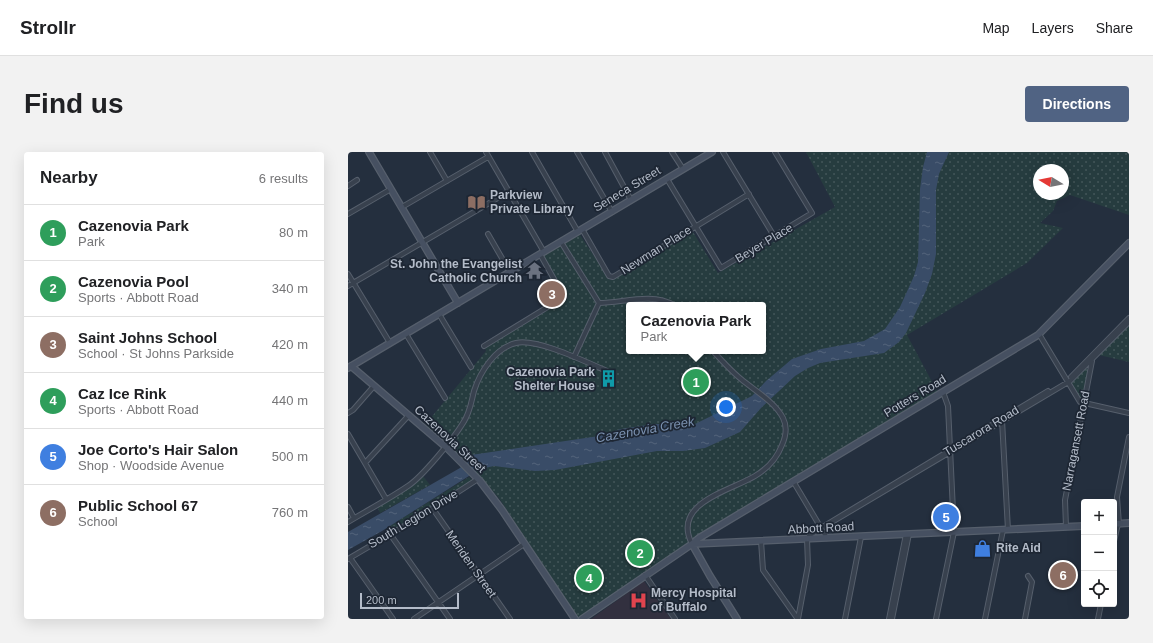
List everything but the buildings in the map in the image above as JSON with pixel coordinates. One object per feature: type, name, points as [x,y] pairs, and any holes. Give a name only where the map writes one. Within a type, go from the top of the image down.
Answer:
[{"type":"street","points":[[369,152],[458,303]]},
{"type":"street","points":[[430,152],[447,181]]},
{"type":"street","points":[[484,346],[564,297],[542,253],[486,152]]},
{"type":"street","points":[[532,152],[580,231]]},
{"type":"street","points":[[578,152],[612,212]]},
{"type":"street","points":[[605,152],[632,200]]},
{"type":"street","points":[[672,152],[683,169]]},
{"type":"street","name":"Seneca Street","points":[[350,367],[712,152]]},
{"type":"street","points":[[724,152],[774,236]]},
{"type":"street","name":"Beyer Place","points":[[695,226],[721,268],[812,213],[775,152]]},
{"type":"street","points":[[402,207],[488,157]]},
{"type":"street","points":[[667,179],[695,226]]},
{"type":"street","points":[[348,186],[357,180]]},
{"type":"street","points":[[348,214],[391,189]]},
{"type":"street","points":[[348,286],[508,192]]},
{"type":"street","name":"Newman Place","points":[[580,231],[609,276],[612,277],[749,194]]},
{"type":"street","points":[[488,234],[510,272]]},
{"type":"street","points":[[561,242],[599,303]]},
{"type":"street","name":"Potters Road","points":[[692,544],[699,538],[793,481],[1039,334],[1129,243]]},
{"type":"street","points":[[348,274],[390,343]]},
{"type":"street","points":[[599,303],[652,298],[668,302]]},
{"type":"street","points":[[574,357],[599,303]]},
{"type":"street","points":[[439,314],[471,367]]},
{"type":"street","name":"Tuscarora Road","points":[[1068,380],[1129,318]]},
{"type":"street","name":"Tuscarora Road","points":[[807,539],[821,528],[1068,380],[1092,360],[1129,322]]},
{"type":"street","points":[[406,334],[445,398]]},
{"type":"street","points":[[1039,334],[1083,403],[1129,412]]},
{"type":"street","points":[[348,522],[409,486],[445,446],[466,417],[482,373],[496,354],[505,348],[516,343],[526,342],[574,357],[607,371]]},
{"type":"street","points":[[716,354],[778,411],[784,422],[785,437],[777,455],[769,465],[754,476],[716,494],[700,504],[690,518],[687,526],[687,532],[692,544],[737,619]]},
{"type":"street","name":"Narragansett Road","points":[[1066,527],[1065,500],[1093,354]]},
{"type":"street","name":"Cazenovia Street","points":[[350,367],[445,446],[476,477],[495,500],[575,619]]},
{"type":"street","points":[[348,413],[374,386]]},
{"type":"street","points":[[936,619],[954,532],[948,406],[943,392]]},
{"type":"street","points":[[365,463],[409,415]]},
{"type":"street","points":[[985,619],[1005,530],[1002,419]]},
{"type":"street","points":[[348,434],[386,499]]},
{"type":"street","points":[[1117,499],[1129,437]]},
{"type":"street","name":"South Legion Drive","points":[[349,558],[433,509],[476,477]]},
{"type":"street","points":[[793,481],[827,538]]},
{"type":"street","points":[[348,507],[354,518]]},
{"type":"street","name":"Meriden Street","points":[[433,509],[510,619]]},
{"type":"street","points":[[1117,524],[1129,523]]},
{"type":"street","name":"Abbott Road","points":[[692,544],[1081,526]]},
{"type":"street","points":[[390,534],[450,619]]},
{"type":"street","points":[[892,619],[907,534]]},
{"type":"street","points":[[845,619],[861,537]]},
{"type":"street","points":[[798,618],[808,564],[807,539]]},
{"type":"street","points":[[761,541],[763,570],[798,618]]},
{"type":"street","points":[[414,619],[524,544]]},
{"type":"street","points":[[582,619],[692,544]]},
{"type":"street","points":[[349,558],[393,619]]},
{"type":"street","points":[[645,575],[675,619]]},
{"type":"street","points":[[1024,619],[1032,582],[1028,576]]},
{"type":"street","points":[[889,619],[898,584]]},
{"type":"street","points":[[1098,619],[1100,607]]},
{"type":"shaded area","name":"Mercy Hospital of Buffalo","points":[[644,581],[671,619],[591,619]]},
{"type":"green space","points":[[806,152],[1129,152],[1129,215],[1069,195],[1069,164],[1033,164],[1033,200],[1059,200],[1057,201],[1053,211],[1040,223],[1063,228],[1027,263],[907,335],[938,393],[687,545],[578,619],[499,498],[460,455],[424,426],[486,351],[485,348],[568,298],[543,256],[580,235],[610,280],[693,232],[718,273],[835,207]]},
{"type":"green space","points":[[1129,325],[1129,362],[1099,355]]},
{"type":"green space","points":[[1086,368],[1088,370],[1083,398],[1081,399],[1071,382]]},
{"type":"green space","points":[[423,476],[430,485],[380,513],[377,506],[410,487]]},
{"type":"green space","points":[[469,477],[472,480],[390,532],[388,527]]},
{"type":"water","name":"Cazenovia Creek","points":[[927,152],[949,152],[939,174],[936,190],[936,254],[932,274],[925,293],[906,333],[899,342],[884,353],[820,363],[808,368],[795,376],[761,408],[740,432],[705,448],[683,451],[657,451],[555,470],[535,471],[494,466],[480,469],[382,531],[348,550],[348,532],[460,468],[471,455],[599,436],[621,429],[654,424],[695,424],[752,396],[766,381],[792,359],[821,349],[864,341],[885,329],[900,307],[914,276],[918,262],[920,189]]},
{"type":"place","name":"Parkview Private Library","points":[[477,202]]},
{"type":"place","name":"St. John the Evangelist Catholic Church","points":[[535,271]]},
{"type":"place","name":"Saint Johns School","points":[[552,294]]},
{"type":"place","name":"Cazenovia Park Shelter House","points":[[608,379]]},
{"type":"place","name":"Cazenovia Park","points":[[696,382]]},
{"type":"place","name":"Joe Corto's Hair Salon","points":[[946,517]]},
{"type":"place","name":"Rite Aid","points":[[983,548]]},
{"type":"place","name":"Cazenovia Pool","points":[[640,553]]},
{"type":"place","name":"Public School 67","points":[[1063,575]]},
{"type":"place","name":"Caz Ice Rink","points":[[589,578]]},
{"type":"place","name":"Mercy Hospital of Buffalo","points":[[638,600]]}]
